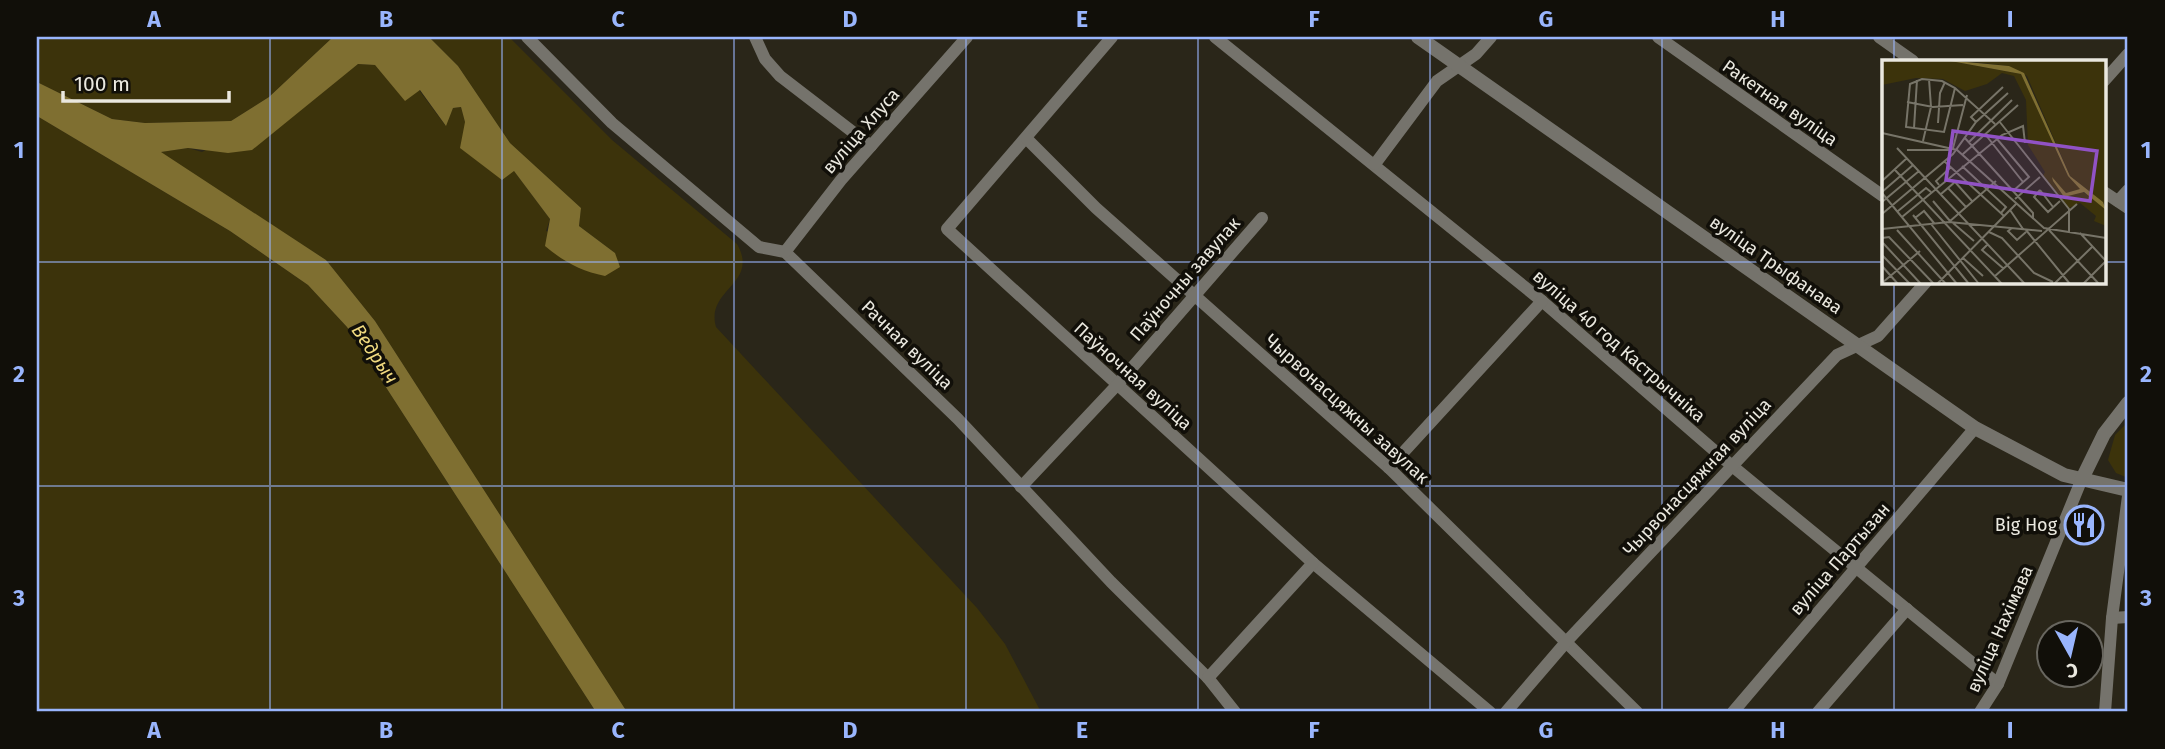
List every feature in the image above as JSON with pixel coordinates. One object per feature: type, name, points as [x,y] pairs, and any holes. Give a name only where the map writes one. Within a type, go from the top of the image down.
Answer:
[{"type":"street","name":"Рачная вуліца","points":[[527,37],[612,124],[748,238],[759,247],[785,252],[958,419],[1111,582],[1208,678],[1235,712]]},
{"type":"street","name":"вуліца Хлуса","points":[[785,252],[871,146],[967,37]]},
{"type":"street","name":"Паўночная вуліца","points":[[1112,37],[947,229],[1313,564],[1490,712]]},
{"type":"street","name":"вуліца 40 год Кастрычніка","points":[[1215,37],[1542,301],[1731,466],[1998,684]]},
{"type":"street","name":"вуліца Трыфанава","points":[[1418,37],[1975,428],[2039,464],[2081,481],[2128,490]]},
{"type":"street","points":[[1375,164],[1437,81],[1476,54],[1491,37]]},
{"type":"street","name":"Ракетная вуліца","points":[[1658,37],[1882,195]]},
{"type":"street","points":[[1879,37],[1912,60]]},
{"type":"street","points":[[761,40],[765,58],[780,76],[871,146]]},
{"type":"street","points":[[2106,79],[2128,54]]},
{"type":"street","name":"Чырвонасцяжны завулак","points":[[1027,139],[1096,208],[1390,468],[1637,712]]},
{"type":"street","points":[[2106,193],[2123,205],[2128,190]]},
{"type":"street","name":"Паўночны завулак","points":[[1021,487],[1117,385],[1193,294],[1262,218]]},
{"type":"street","name":"Чырвонасцяжная вуліца","points":[[1506,712],[1567,641],[1837,355],[1878,336],[1924,284]]},
{"type":"street","points":[[1390,468],[1542,301]]},
{"type":"street","points":[[2081,481],[2104,434],[2128,402]]},
{"type":"street","name":"вуліца Партызан","points":[[1733,712],[1975,428]]},
{"type":"street","name":"вуліца Нахімава","points":[[1980,712],[1998,684],[2081,481]]},
{"type":"street","points":[[2105,712],[2112,618],[2128,496]]},
{"type":"street","points":[[1208,678],[1313,564]]},
{"type":"street","points":[[1818,712],[1907,609]]},
{"type":"street","points":[[2112,618],[2128,617]]},
{"type":"shaded area","points":[[37,37],[333,37],[269,97],[231,121],[145,123],[112,119],[37,82]]},
{"type":"shaded area","points":[[429,37],[509,37],[612,140],[737,244],[742,257],[742,268],[738,278],[718,304],[715,314],[716,327],[977,608],[1005,644],[1041,712],[627,712],[375,321],[326,260],[160,152],[188,148],[202,152],[337,80],[358,64],[375,65],[405,100],[419,90],[445,125],[453,108],[461,107],[465,122],[514,171],[550,219],[546,231],[615,253],[579,226],[581,208],[510,143],[458,66]]},
{"type":"shaded area","points":[[37,116],[230,231],[308,285],[347,327],[596,712],[37,712]]},
{"type":"shaded area","points":[[2128,422],[2128,478],[2116,473],[2108,460],[2115,435]]},
{"type":"water","name":"Ведрыч","points":[[333,37],[429,37],[458,66],[510,143],[581,208],[579,226],[615,253],[620,267],[605,276],[596,274],[573,265],[545,246],[550,219],[514,171],[502,180],[460,148],[465,122],[461,107],[453,108],[446,126],[420,90],[405,101],[375,65],[358,64],[252,150],[228,153],[188,148],[161,152],[326,260],[375,321],[627,712],[596,712],[347,327],[308,285],[230,231],[37,116],[37,82],[112,119],[145,123],[231,121],[269,97]]},
{"type":"place","name":"Big Hog","points":[[2084,525]]}]
